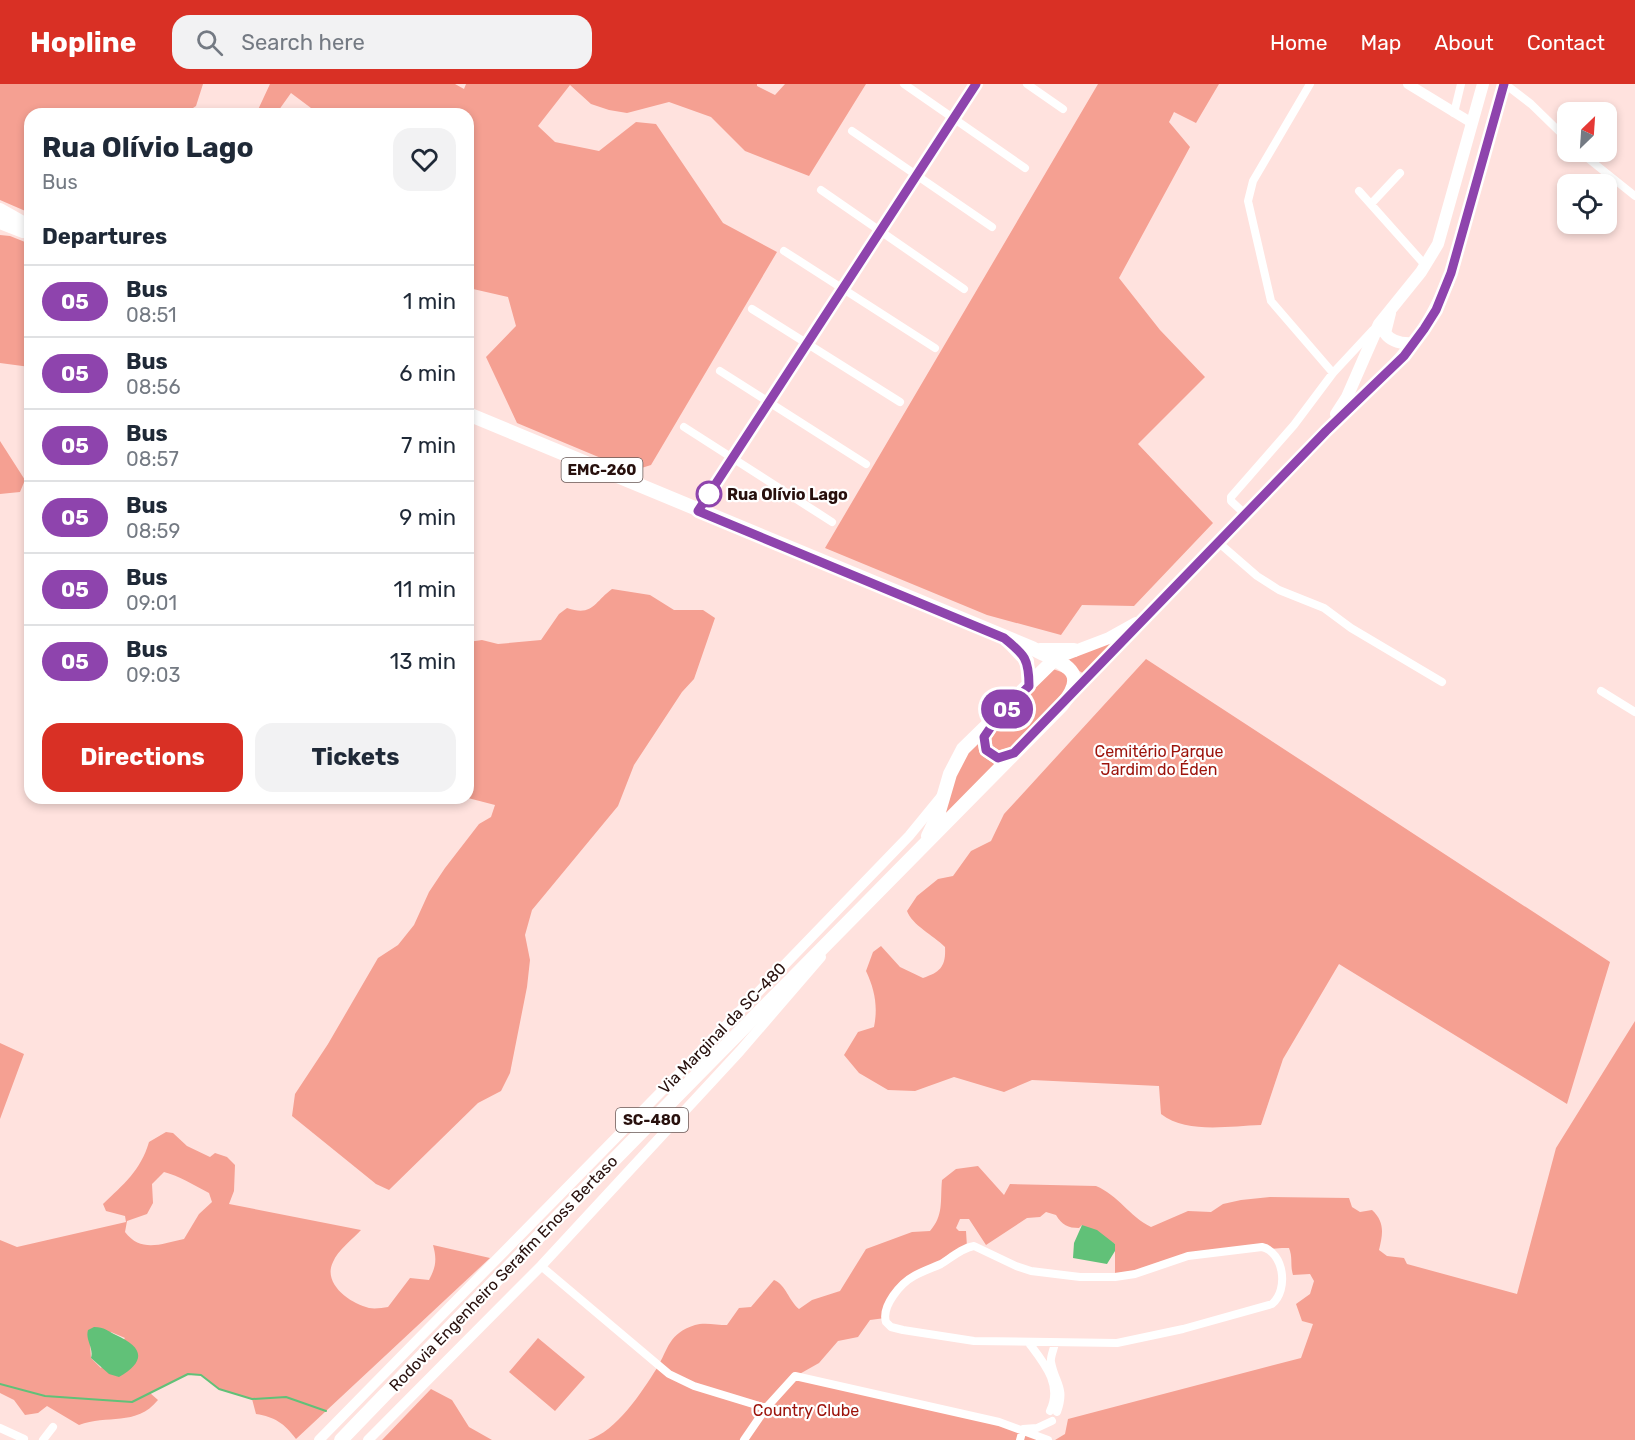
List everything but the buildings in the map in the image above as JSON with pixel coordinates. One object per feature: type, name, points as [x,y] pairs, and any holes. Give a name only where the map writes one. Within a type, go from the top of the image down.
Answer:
[{"type":"highway","points":[[0,210],[24,224]]},
{"type":"highway","points":[[0,222],[24,232]]},
{"type":"highway","name":"EMC-260","points":[[474,417],[1032,648],[1074,673],[1076,678],[1073,692]]},
{"type":"highway","name":"EMC-260","points":[[1004,638],[1019,650],[1027,661],[1029,686]]},
{"type":"highway","points":[[1032,648],[1074,650]]},
{"type":"highway","name":"SC-480","points":[[1029,686],[1042,669],[1054,660]]},
{"type":"highway","name":"Rodovia Engenheiro Serafim Enoss Bertaso","points":[[919,850],[933,827],[944,791],[963,749],[995,721],[1029,686]]},
{"type":"highway","name":"Rodovia Engenheiro Serafim Enoss Bertaso","points":[[341,1440],[858,909],[919,850],[1073,692]]},
{"type":"highway","points":[[995,721],[984,737],[986,750],[998,758],[1014,753]]},
{"type":"main road","points":[[698,511],[976,84]]},
{"type":"main road","points":[[1408,84],[1472,123]]},
{"type":"main road","name":"Rodovia Engenheiro Serafim Enoss Bertaso","points":[[1326,431],[1347,397],[1379,324],[1425,266],[1438,244],[1449,213],[1483,84]]},
{"type":"main road","name":"Rodovia Engenheiro Serafim Enoss Bertaso","points":[[1073,692],[1326,431],[1390,370],[1414,342],[1443,295],[1451,273],[1504,84]]},
{"type":"main road","points":[[1392,309],[1385,333],[1397,342],[1414,342]]},
{"type":"main road","name":"Rodovia Engenheiro Serafim Enoss Bertaso","points":[[1054,660],[1074,650],[1109,638],[1150,615]]},
{"type":"main road","name":"Via Marginal da SC-480","points":[[319,1440],[435,1320],[499,1260],[909,836],[944,791]]},
{"type":"main road","name":"Via Marginal da SC-480","points":[[368,1440],[541,1266],[740,1051],[830,947],[858,909]]},
{"type":"street","points":[[904,84],[1025,168]]},
{"type":"street","points":[[1027,84],[1063,109]]},
{"type":"street","points":[[1310,84],[1253,181],[1248,201],[1271,301],[1333,373]]},
{"type":"street","points":[[1454,113],[1461,84]]},
{"type":"street","points":[[1504,84],[1526,99],[1557,129]]},
{"type":"street","points":[[852,131],[992,227]]},
{"type":"street","points":[[1592,162],[1635,196]]},
{"type":"street","points":[[1371,204],[1400,173]]},
{"type":"street","points":[[821,190],[964,289]]},
{"type":"street","points":[[1359,191],[1425,266]]},
{"type":"street","points":[[784,251],[935,348]]},
{"type":"street","points":[[752,309],[900,402]]},
{"type":"street","points":[[1246,515],[1231,501],[1231,497],[1294,425],[1333,373],[1379,324]]},
{"type":"street","points":[[720,371],[866,464]]},
{"type":"street","points":[[684,427],[832,522]]},
{"type":"street","points":[[1219,543],[1257,576],[1279,590],[1324,608],[1351,628],[1442,682]]},
{"type":"street","points":[[1600,691],[1635,712]]},
{"type":"street","points":[[967,1247],[982,1248],[1016,1266],[1031,1271],[1115,1277],[1135,1274],[1188,1256],[1262,1247],[1271,1249],[1278,1255],[1282,1286],[1278,1299],[1272,1304],[1183,1329],[1117,1343],[1055,1343],[974,1341],[903,1330],[891,1327],[886,1322],[886,1311],[901,1287],[913,1276],[938,1265],[967,1247]]},
{"type":"street","points":[[541,1266],[669,1374],[694,1386],[766,1408]]},
{"type":"street","points":[[1029,1343],[1042,1360],[1055,1388],[1056,1395],[1051,1415]]},
{"type":"street","points":[[1023,1429],[1037,1428],[1051,1415],[1061,1396],[1061,1386],[1051,1360],[1055,1343]]},
{"type":"street","points":[[744,1440],[766,1408],[795,1376],[1023,1429],[1048,1440]]},
{"type":"street","points":[[44,1440],[53,1426]]},
{"type":"street","points":[[0,1428],[24,1439]]},
{"type":"street","points":[[1020,1440],[1023,1429]]},
{"type":"green space","points":[[0,84],[203,84],[196,106],[193,108],[24,108],[24,210],[0,200]]},
{"type":"green space","points":[[270,84],[455,84],[464,89],[466,84],[757,84],[775,95],[785,84],[866,84],[809,176],[745,151],[711,117],[669,102],[627,113],[609,110],[591,104],[570,85],[538,126],[555,142],[599,151],[636,122],[656,124],[723,223],[777,252],[651,465],[632,471],[517,423],[486,357],[516,326],[508,297],[474,289],[474,108],[311,108],[291,93],[280,108],[259,108]]},
{"type":"green space","points":[[1098,84],[1219,84],[1196,123],[1174,112],[1169,122],[1190,147],[1119,278],[1160,330],[1205,377],[1138,444],[1213,523],[1134,606],[1082,605],[1061,635],[987,615],[825,548]]},
{"type":"green space","points":[[0,235],[24,242],[24,366],[0,363]]},
{"type":"green space","points":[[0,441],[24,478],[24,482],[20,492],[0,494]]},
{"type":"green space","points":[[612,589],[650,595],[674,610],[703,610],[715,618],[694,679],[682,692],[634,765],[618,806],[532,910],[525,935],[530,960],[527,987],[510,1073],[501,1091],[478,1103],[389,1190],[376,1184],[292,1116],[295,1094],[328,1044],[378,958],[398,945],[414,925],[429,892],[445,868],[479,824],[491,817],[495,805],[474,800],[474,641],[482,640],[498,644],[541,640],[559,614],[567,608],[582,611],[592,607]]},
{"type":"green space","points":[[1113,641],[1084,674],[1063,660]]},
{"type":"green space","name":"Cemitério Parque Jardim do Éden","points":[[1146,659],[1610,962],[1567,1104],[1339,964],[1283,1059],[1261,1125],[1195,1127],[1171,1120],[1161,1114],[1159,1086],[1032,1080],[1004,1092],[954,1077],[915,1091],[888,1090],[859,1073],[844,1055],[858,1032],[874,1027],[875,999],[866,971],[873,952],[881,946],[900,967],[923,978],[938,971],[945,959],[945,947],[918,925],[907,911],[917,896],[938,879],[953,876],[971,851],[991,841],[1004,814]]},
{"type":"green space","points":[[1053,669],[1067,674],[1068,689],[1009,751],[998,752],[990,747],[988,735],[993,728]]},
{"type":"green space","points":[[977,738],[996,764],[942,820],[952,777]]},
{"type":"green space","name":"Country Clube","points":[[1635,1021],[1635,1440],[1055,1440],[1065,1434],[1068,1419],[1301,1358],[1313,1324],[1302,1321],[1296,1304],[1310,1294],[1314,1281],[1310,1274],[1293,1275],[1289,1248],[1188,1256],[1115,1277],[1115,1244],[1082,1225],[1079,1228],[1066,1225],[1056,1215],[1046,1212],[1040,1217],[1027,1218],[986,1245],[969,1219],[960,1219],[956,1228],[959,1231],[966,1231],[967,1247],[901,1287],[885,1318],[870,1320],[858,1337],[838,1341],[819,1363],[796,1376],[999,1422],[1048,1440],[588,1440],[609,1428],[627,1410],[644,1389],[670,1342],[679,1333],[699,1324],[727,1325],[739,1308],[751,1307],[774,1280],[782,1286],[799,1309],[812,1300],[840,1291],[866,1249],[912,1232],[930,1231],[938,1219],[942,1180],[956,1169],[978,1166],[1004,1195],[1010,1184],[1096,1186],[1151,1227],[1188,1211],[1211,1212],[1223,1204],[1241,1200],[1270,1197],[1349,1198],[1352,1207],[1360,1212],[1372,1210],[1379,1219],[1382,1228],[1379,1250],[1387,1256],[1404,1258],[1407,1264],[1517,1294],[1556,1148]]},
{"type":"green space","points":[[0,1043],[24,1054],[0,1119]]},
{"type":"green space","points":[[166,1132],[173,1133],[187,1146],[210,1157],[215,1153],[227,1157],[235,1165],[234,1191],[229,1204],[361,1230],[338,1253],[333,1262],[331,1278],[340,1292],[362,1306],[388,1307],[410,1278],[429,1280],[435,1263],[433,1245],[490,1258],[296,1439],[279,1422],[256,1414],[252,1399],[219,1389],[201,1375],[188,1374],[150,1393],[158,1400],[140,1414],[131,1417],[79,1425],[47,1406],[38,1413],[25,1415],[14,1400],[0,1393],[0,1240],[17,1247],[126,1222],[125,1216],[106,1211],[103,1204],[136,1169],[149,1142]],"holes":[[[164,1172],[209,1193],[212,1202],[199,1214],[184,1239],[159,1245],[138,1243],[125,1232],[127,1221],[147,1214],[153,1203],[152,1184]],[[111,1332],[125,1338],[101,1368],[91,1358],[90,1342]]]},
{"type":"green space","points":[[538,1338],[585,1377],[555,1411],[509,1372]]},
{"type":"green space","points":[[431,1389],[452,1400],[469,1427],[492,1440],[382,1440]]},
{"type":"shaded area","points":[[1082,1225],[1097,1230],[1115,1244],[1115,1251],[1107,1264],[1073,1258],[1074,1243]]},
{"type":"shaded area","points":[[94,1327],[103,1328],[132,1344],[136,1349],[138,1354],[134,1365],[119,1377],[109,1374],[91,1358],[87,1334],[88,1330]]},
{"type":"waterway","points":[[0,1384],[45,1396],[132,1402],[188,1374],[201,1375],[219,1389],[252,1399],[286,1397],[326,1411]]},
{"type":"bus line","name":"05","points":[[976,84],[698,511],[1004,638],[1019,650],[1029,668],[1029,686],[995,721],[984,737],[986,750],[991,755],[1005,758],[1014,753],[1062,705],[1312,449],[1326,431],[1404,356],[1424,329],[1448,284],[1490,127],[1504,84]]},
{"type":"place","name":"Rua Olívio Lago","points":[[709,494]]}]
